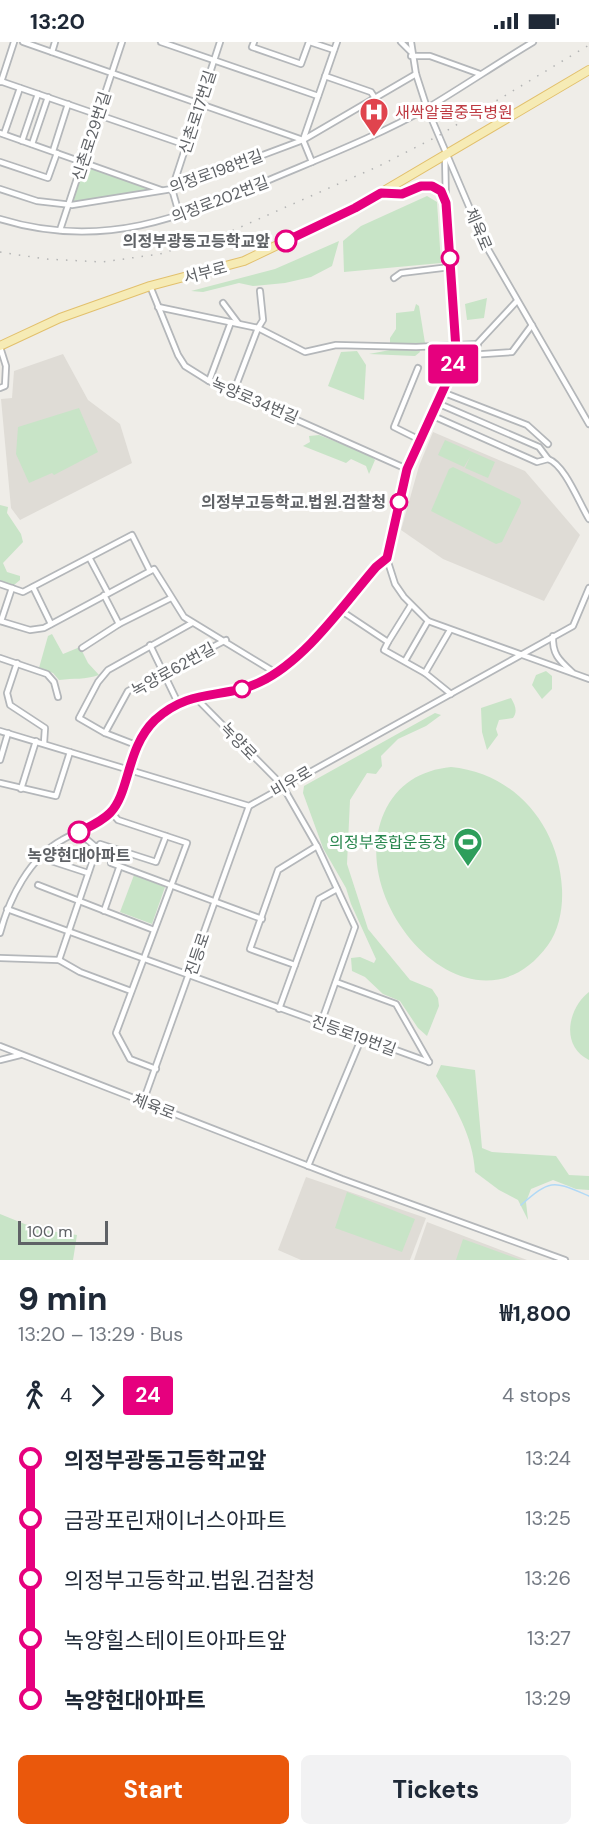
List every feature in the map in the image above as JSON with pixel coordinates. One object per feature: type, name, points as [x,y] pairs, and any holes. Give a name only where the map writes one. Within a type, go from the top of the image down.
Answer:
[{"type":"main road","name":"서부로","points":[[0,347],[60,318],[150,286],[244,261],[355,208],[589,70]]},
{"type":"main road","points":[[381,193],[402,194],[421,186],[432,186],[441,191],[446,203]]},
{"type":"street","points":[[14,42],[0,82],[186,145]]},
{"type":"street","points":[[23,42],[303,140]]},
{"type":"street","points":[[52,52],[55,42]]},
{"type":"street","name":"신촌로29번길","points":[[60,230],[122,42]]},
{"type":"street","points":[[161,42],[318,96]]},
{"type":"street","name":"신촌로17번길","points":[[172,189],[220,42]]},
{"type":"street","points":[[254,42],[252,47],[301,64],[309,42],[334,50]]},
{"type":"street","points":[[312,162],[303,140],[337,42]]},
{"type":"street","points":[[401,42],[411,54],[430,56],[480,74]]},
{"type":"street","points":[[411,42],[411,54]]},
{"type":"street","name":"의정로202번길","points":[[0,219],[20,225],[60,230],[109,231],[180,217],[312,162],[427,108],[524,44],[533,42]]},
{"type":"street","name":"체육로","points":[[411,54],[427,108],[485,244],[516,302],[532,325],[589,424]]},
{"type":"street","name":"의정로198번길","points":[[0,189],[37,201],[69,204],[113,200],[172,189],[303,140],[416,74]]},
{"type":"street","points":[[325,76],[370,92],[375,98]]},
{"type":"street","points":[[20,88],[2,134],[162,191]]},
{"type":"street","points":[[22,141],[38,94]]},
{"type":"street","points":[[32,144],[48,97]]},
{"type":"street","points":[[0,162],[48,178],[68,104]]},
{"type":"street","points":[[445,153],[446,203],[456,346],[451,372],[407,469],[387,558],[395,584],[428,621],[589,679]]},
{"type":"street","points":[[172,189],[180,217]]},
{"type":"street","points":[[394,278],[401,273],[450,267]]},
{"type":"street","name":"녹양로34번길","points":[[150,286],[171,342],[185,366],[209,381],[407,469]]},
{"type":"street","points":[[234,391],[263,320],[260,291]]},
{"type":"street","points":[[451,372],[516,302]]},
{"type":"street","points":[[223,303],[238,323]]},
{"type":"street","points":[[159,308],[258,328],[305,351],[336,345],[456,346],[478,344]]},
{"type":"street","points":[[209,381],[231,322]]},
{"type":"street","points":[[469,355],[512,352],[532,325]]},
{"type":"street","points":[[0,347],[6,366],[6,386],[0,388]]},
{"type":"street","points":[[418,368],[394,427],[420,440]]},
{"type":"street","points":[[442,392],[527,425],[548,444]]},
{"type":"street","points":[[437,403],[539,447],[548,459]]},
{"type":"street","points":[[431,415],[537,462],[548,459],[554,461],[563,472],[589,519]]},
{"type":"street","name":"녹양로62번길","points":[[0,584],[23,592],[90,559],[132,535],[150,571],[154,569],[184,617],[226,640],[276,673]]},
{"type":"street","points":[[0,933],[7,909],[39,857],[59,842],[111,812],[136,746],[156,720],[178,703],[195,697],[252,686],[276,673],[301,652],[376,567],[387,558]]},
{"type":"street","points":[[90,559],[119,624]]},
{"type":"street","points":[[12,588],[1,621],[30,630],[51,624],[150,571]]},
{"type":"street","points":[[33,587],[51,624]]},
{"type":"street","points":[[521,654],[576,622],[589,588]]},
{"type":"street","points":[[82,648],[119,624],[171,597]]},
{"type":"street","points":[[411,604],[384,650],[425,673],[443,685],[451,694]]},
{"type":"street","points":[[340,610],[388,642]]},
{"type":"street","points":[[405,662],[428,621]]},
{"type":"street","name":"녹양로62번길","points":[[136,746],[105,733],[79,718],[98,682],[108,670],[192,623]]},
{"type":"street","points":[[425,673],[450,630]]},
{"type":"street","points":[[553,636],[552,648],[557,658],[574,674]]},
{"type":"street","name":"녹양로62번길","points":[[105,733],[129,691],[226,640]]},
{"type":"street","points":[[150,645],[178,703]]},
{"type":"street","name":"비우로","points":[[249,806],[282,785],[521,654]]},
{"type":"street","points":[[0,658],[47,675],[54,682],[58,696]]},
{"type":"street","points":[[17,663],[7,693],[14,708],[45,728],[45,743]]},
{"type":"street","points":[[0,691],[7,693]]},
{"type":"street","name":"녹양로","points":[[195,697],[282,785],[317,846],[355,927],[321,1023]]},
{"type":"street","points":[[0,730],[249,806]]},
{"type":"street","points":[[0,760],[8,733]]},
{"type":"street","points":[[21,789],[36,741]]},
{"type":"street","points":[[0,783],[56,796],[70,752]]},
{"type":"street","name":"진등로","points":[[143,1102],[249,806]]},
{"type":"street","points":[[111,812],[118,820],[188,843],[170,884],[116,1033],[130,1059],[156,1069]]},
{"type":"street","points":[[78,832],[97,848]]},
{"type":"street","points":[[59,960],[100,844],[156,862],[166,836]]},
{"type":"street","points":[[296,964],[250,949],[278,870],[317,846]]},
{"type":"street","points":[[39,857],[88,873]]},
{"type":"street","points":[[111,863],[119,868],[262,918]]},
{"type":"street","points":[[104,911],[119,868]]},
{"type":"street","points":[[38,885],[154,930]]},
{"type":"street","points":[[279,1009],[319,899],[337,890]]},
{"type":"street","name":"진등로19번길","points":[[7,909],[429,1062],[396,1004],[336,982]]},
{"type":"street","points":[[0,958],[59,960],[80,972],[131,991]]},
{"type":"street","points":[[308,1166],[362,1036]]},
{"type":"street","name":"체육로","points":[[0,1046],[308,1166],[565,1260]]},
{"type":"street","points":[[0,1060],[22,1055]]},
{"type":"shaded area","points":[[63,354],[88,400],[120,424],[132,463],[20,520],[11,508],[1,399],[12,398],[14,371]]},
{"type":"shaded area","points":[[433,432],[525,471],[580,535],[544,601],[443,559],[401,530],[419,466]]},
{"type":"shaded area","points":[[306,1177],[426,1218],[410,1260],[301,1260],[278,1250]]},
{"type":"shaded area","points":[[427,1222],[527,1260],[414,1260]]},
{"type":"green space","points":[[83,164],[155,189],[70,202]]},
{"type":"green space","points":[[427,196],[437,202],[441,263],[344,272],[343,241],[361,226]]},
{"type":"green space","points":[[339,241],[332,266],[311,277],[285,283],[253,286],[239,283],[203,292],[191,291],[275,269]]},
{"type":"green space","points":[[487,298],[484,318],[467,320],[465,304]]},
{"type":"green space","points":[[416,304],[419,306],[425,343],[418,345],[420,352],[415,356],[369,354],[390,350],[390,338],[396,329],[396,313],[414,311]]},
{"type":"green space","points":[[357,351],[366,365],[364,400],[328,386],[341,352]]},
{"type":"green space","points":[[79,408],[98,452],[54,475],[52,473],[29,483],[16,454],[18,427]]},
{"type":"green space","points":[[319,435],[370,455],[375,460],[369,474],[366,466],[351,459],[346,463],[303,446],[310,442],[309,436]]},
{"type":"green space","points":[[445,440],[495,462],[488,478],[465,468],[470,457],[464,467],[438,455]]},
{"type":"green space","points":[[453,467],[520,499],[521,503],[502,542],[496,544],[431,511],[449,469]]},
{"type":"green space","points":[[0,505],[8,507],[7,513],[21,534],[23,542],[3,563],[7,572],[20,576],[20,580],[14,585],[0,581]]},
{"type":"green space","points":[[52,634],[63,654],[80,647],[88,663],[99,675],[59,680],[53,673],[39,668],[48,636]]},
{"type":"green space","points":[[546,671],[552,676],[552,689],[542,699],[532,685],[536,675]]},
{"type":"green space","points":[[511,698],[515,715],[513,718],[499,720],[496,729],[498,735],[487,750],[482,732],[481,708]]},
{"type":"green space","points":[[435,713],[441,715],[426,726],[398,739],[381,756],[382,766],[376,774],[367,773],[350,800],[347,864],[368,929],[410,980],[432,989],[438,998],[439,1006],[427,1036],[418,1028],[400,1001],[383,994],[365,977],[352,971],[351,958],[360,957],[374,963],[376,959],[346,888],[323,848],[303,793],[304,786]]},
{"type":"green space","name":"의정부종합운동장","points":[[451,767],[474,771],[495,780],[513,792],[542,824],[559,866],[562,904],[558,926],[548,945],[518,972],[485,980],[453,973],[423,952],[398,923],[382,887],[376,850],[384,813],[403,786],[430,771]]},
{"type":"green space","points":[[134,875],[165,887],[152,924],[120,912]]},
{"type":"green space","points":[[589,992],[589,1060],[574,1046],[570,1027],[576,1007]]},
{"type":"green space","points":[[441,1065],[475,1070],[482,1148],[492,1152],[556,1156],[569,1175],[589,1176],[589,1190],[576,1189],[553,1180],[531,1189],[526,1202],[528,1220],[518,1200],[499,1190],[475,1172],[467,1134],[436,1076]]},
{"type":"green space","points":[[347,1192],[415,1219],[402,1252],[335,1228]]},
{"type":"green space","points":[[0,1214],[37,1229],[77,1235],[73,1260],[0,1260]]},
{"type":"green space","points":[[463,1239],[521,1260],[456,1260]]},
{"type":"waterway","points":[[521,1205],[540,1190],[553,1185],[568,1187],[589,1196]]},
{"type":"railway","points":[[0,252],[45,259],[102,262],[160,254],[227,233],[379,166],[438,136],[589,45]]},
{"type":"bus line","name":"24","points":[[79,832],[111,812],[136,746],[145,731],[156,720],[187,699],[252,686],[276,673],[301,652],[376,567],[387,558],[407,469],[450,375],[456,349],[446,203],[441,191],[428,185],[402,194],[381,193],[286,241]]},
{"type":"place","name":"새싹알콜중독병원","points":[[374,138]]},
{"type":"place","name":"의정부광동고등학교앞","points":[[286,241]]},
{"type":"place","name":"의정부고등학교.법원.검찰청","points":[[399,502]]},
{"type":"place","name":"녹양현대아파트","points":[[79,832]]},
{"type":"place","name":"의정부종합운동장","points":[[468,868]]}]
